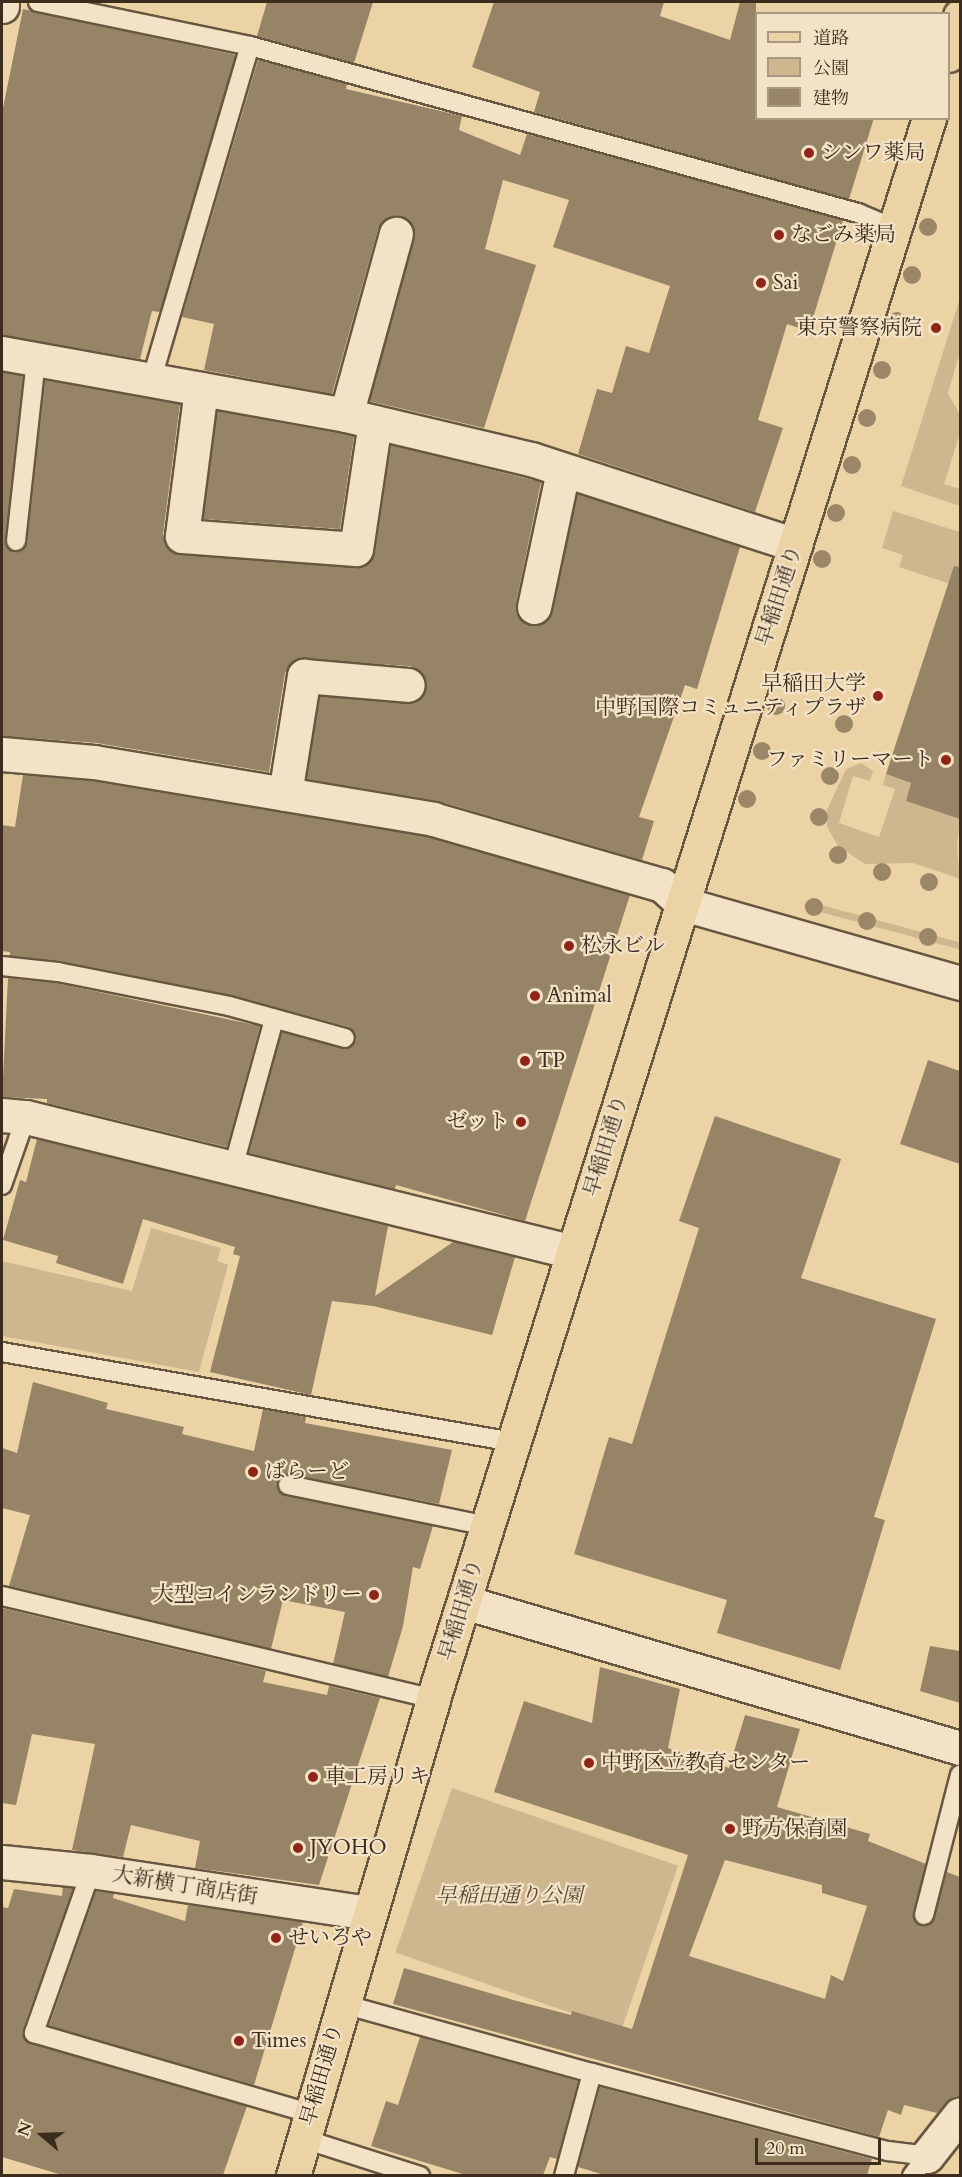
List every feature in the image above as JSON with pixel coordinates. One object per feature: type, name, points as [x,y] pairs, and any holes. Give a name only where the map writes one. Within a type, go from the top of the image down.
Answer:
[{"type":"main road","points":[[950,48],[960,16]]},
{"type":"main road","name":"早稲田通り","points":[[293,2175],[433,1699],[928,120]]},
{"type":"street","points":[[201,389],[182,536],[356,549],[361,418],[396,234]]},
{"type":"street","points":[[2,353],[152,378],[361,418],[563,470],[795,545]]},
{"type":"street","points":[[534,608],[563,470]]},
{"type":"street","points":[[285,794],[304,676],[408,685]]},
{"type":"street","points":[[2,754],[94,762],[433,819],[508,838],[662,885],[682,904],[960,983]]},
{"type":"street","points":[[14,1116],[573,1252]]},
{"type":"street","points":[[464,1602],[960,1748]]},
{"type":"street","name":"大新横丁商店街","points":[[2,1862],[91,1871],[369,1913]]},
{"type":"street","points":[[919,2166],[960,2114]]},
{"type":"lane","points":[[38,2],[250,46],[858,213],[894,228]]},
{"type":"lane","points":[[152,378],[250,46]]},
{"type":"lane","points":[[16,541],[36,359]]},
{"type":"lane","points":[[2,966],[58,972],[229,1006],[345,1038]]},
{"type":"lane","points":[[233,1168],[274,1019]]},
{"type":"lane","points":[[2,1185],[14,1116]]},
{"type":"lane","points":[[2,1352],[513,1442]]},
{"type":"lane","points":[[288,1485],[488,1526]]},
{"type":"lane","points":[[2,1596],[433,1699]]},
{"type":"lane","points":[[924,1915],[960,1774]]},
{"type":"lane","points":[[91,1871],[34,2033],[307,2126],[420,2175]]},
{"type":"lane","points":[[343,2004],[888,2151],[919,2166]]},
{"type":"lane","points":[[564,2175],[592,2073]]},
{"type":"green space","points":[[960,298],[960,352],[948,393],[960,415],[960,433],[944,484],[960,489],[960,506],[901,486]]},
{"type":"green space","points":[[893,511],[960,532],[960,587],[899,567],[903,555],[882,548]]},
{"type":"green space","points":[[861,763],[873,771],[870,781],[853,776],[839,823],[879,837],[895,789],[883,785],[886,774],[911,783],[906,801],[960,819],[957,846],[960,879],[913,863],[865,864],[838,846],[827,827],[827,810],[846,769]]},
{"type":"green space","points":[[806,901],[960,942],[959,949],[804,908]]},
{"type":"green space","points":[[151,1228],[221,1248],[217,1261],[228,1265],[199,1372],[2,1336],[2,1261],[132,1291]]},
{"type":"green space","name":"早稲田通り公園","points":[[452,1788],[678,1866],[621,2030],[395,1953]]},
{"type":"building","points":[[267,2],[373,2],[354,63],[257,36]]},
{"type":"building","points":[[494,2],[664,2],[660,16],[730,40],[740,2],[756,2],[755,120],[873,120],[849,199],[534,112],[540,92],[472,67]]},
{"type":"building","points":[[23,9],[236,55],[160,312],[152,311],[140,359],[2,335],[2,113]]},
{"type":"building","points":[[258,60],[347,84],[346,89],[462,116],[459,130],[520,155],[527,134],[843,220],[809,331],[787,324],[758,420],[783,428],[755,512],[578,454],[597,389],[612,393],[626,346],[649,353],[670,286],[553,247],[569,200],[503,180],[485,249],[536,265],[484,428],[369,401],[414,239],[410,221],[400,216],[383,220],[378,229],[332,394],[204,370],[214,324],[182,317]]},
{"type":"building","points":[[2,372],[23,376],[5,540],[14,552],[21,551],[27,542],[45,380],[180,404],[163,534],[165,544],[180,555],[364,566],[375,552],[391,445],[541,482],[516,603],[516,613],[530,625],[540,625],[552,611],[577,494],[740,547],[697,689],[685,685],[639,817],[654,821],[642,860],[438,801],[306,779],[320,696],[415,702],[427,686],[419,670],[410,666],[296,659],[285,673],[269,772],[97,743],[2,736]]},
{"type":"building","points":[[217,411],[354,436],[340,529],[203,519]]},
{"type":"building","points":[[954,566],[960,567],[960,819],[906,801],[911,783],[886,774]]},
{"type":"building","points":[[23,775],[92,781],[429,837],[630,895],[525,1221],[396,1185],[395,1189],[249,1153],[282,1032],[347,1049],[356,1040],[349,1027],[231,995],[60,961],[10,956],[10,952],[2,951],[2,825],[15,827]]},
{"type":"building","points":[[8,978],[56,983],[260,1026],[227,1147],[47,1103],[47,1099],[2,1097]]},
{"type":"building","points":[[928,1060],[960,1071],[960,1164],[900,1144]]},
{"type":"building","points":[[715,1116],[841,1159],[801,1278],[936,1319],[874,1517],[885,1520],[840,1670],[717,1633],[727,1600],[574,1554],[609,1437],[632,1444],[699,1228],[679,1221]]},
{"type":"building","points":[[37,1139],[388,1226],[375,1296],[453,1242],[515,1257],[492,1335],[373,1306],[332,1301],[311,1395],[210,1372],[240,1256],[233,1254],[235,1247],[143,1219],[123,1284],[56,1263],[58,1256],[3,1240],[20,1180],[26,1182]]},
{"type":"building","points":[[33,1382],[108,1403],[106,1409],[184,1427],[182,1434],[254,1451],[263,1409],[306,1417],[305,1423],[452,1450],[439,1504],[290,1474],[277,1482],[278,1489],[286,1496],[433,1526],[420,1569],[413,1567],[403,1626],[388,1677],[333,1664],[345,1612],[283,1600],[271,1649],[9,1586],[30,1515],[2,1508],[2,1448],[17,1453]]},
{"type":"building","points":[[2,1608],[266,1671],[263,1682],[327,1695],[329,1686],[380,1698],[319,1885],[195,1868],[200,1841],[131,1825],[123,1857],[72,1850],[95,1744],[32,1734],[16,1805],[2,1803]]},
{"type":"building","points":[[930,1646],[960,1651],[960,1703],[920,1691]]},
{"type":"building","points":[[600,1667],[680,1689],[668,1748],[729,1768],[745,1715],[800,1729],[777,1807],[870,1834],[868,1841],[926,1864],[913,1912],[917,1923],[926,1926],[932,1922],[947,1872],[960,1877],[960,2096],[953,2097],[937,2113],[904,2105],[901,2115],[888,2110],[879,2137],[393,2004],[404,1968],[513,2000],[571,2015],[572,2011],[632,2029],[688,1855],[494,1792],[524,1701],[592,1723]],"holes":[[[725,1860],[822,1885],[822,1893],[867,1906],[843,1981],[831,1975],[825,1999],[689,1956]]]},
{"type":"building","points":[[63,1887],[73,1888],[23,2029],[25,2040],[247,2106],[223,2175],[62,2175],[2,2157],[2,1907],[8,1908],[14,1889],[62,1896]]},
{"type":"building","points":[[96,1891],[114,1893],[113,1898],[185,1921],[188,1905],[303,1922],[254,2085],[49,2026]]},
{"type":"building","points":[[420,2037],[578,2081],[557,2159],[550,2157],[543,2175],[466,2175],[371,2146],[386,2101],[398,2105]]},
{"type":"building","points":[[600,2087],[872,2159],[867,2175],[604,2175],[578,2167]]},
{"type":"place","name":"シンワ薬局","points":[[809,153]]},
{"type":"place","name":"なごみ薬局","points":[[779,235]]},
{"type":"place","name":"Sai","points":[[761,283]]},
{"type":"place","name":"東京警察病院","points":[[936,328]]},
{"type":"place","name":"早稲田大学 中野国際コミュニティプラザ","points":[[878,696]]},
{"type":"place","name":"ファミリーマート","points":[[946,760]]},
{"type":"place","name":"松永ビル","points":[[569,946]]},
{"type":"place","name":"Animal","points":[[535,996]]},
{"type":"place","name":"TP","points":[[525,1061]]},
{"type":"place","name":"ゼット","points":[[521,1122]]},
{"type":"place","name":"ばらーど","points":[[253,1472]]},
{"type":"place","name":"大型コインランドリー","points":[[374,1595]]},
{"type":"place","name":"中野区立教育センター","points":[[589,1763]]},
{"type":"place","name":"車工房リキ","points":[[313,1777]]},
{"type":"place","name":"野方保育園","points":[[730,1829]]},
{"type":"place","name":"JYOHO","points":[[298,1848]]},
{"type":"place","name":"せいろや","points":[[276,1938]]},
{"type":"place","name":"Times","points":[[239,2041]]}]
